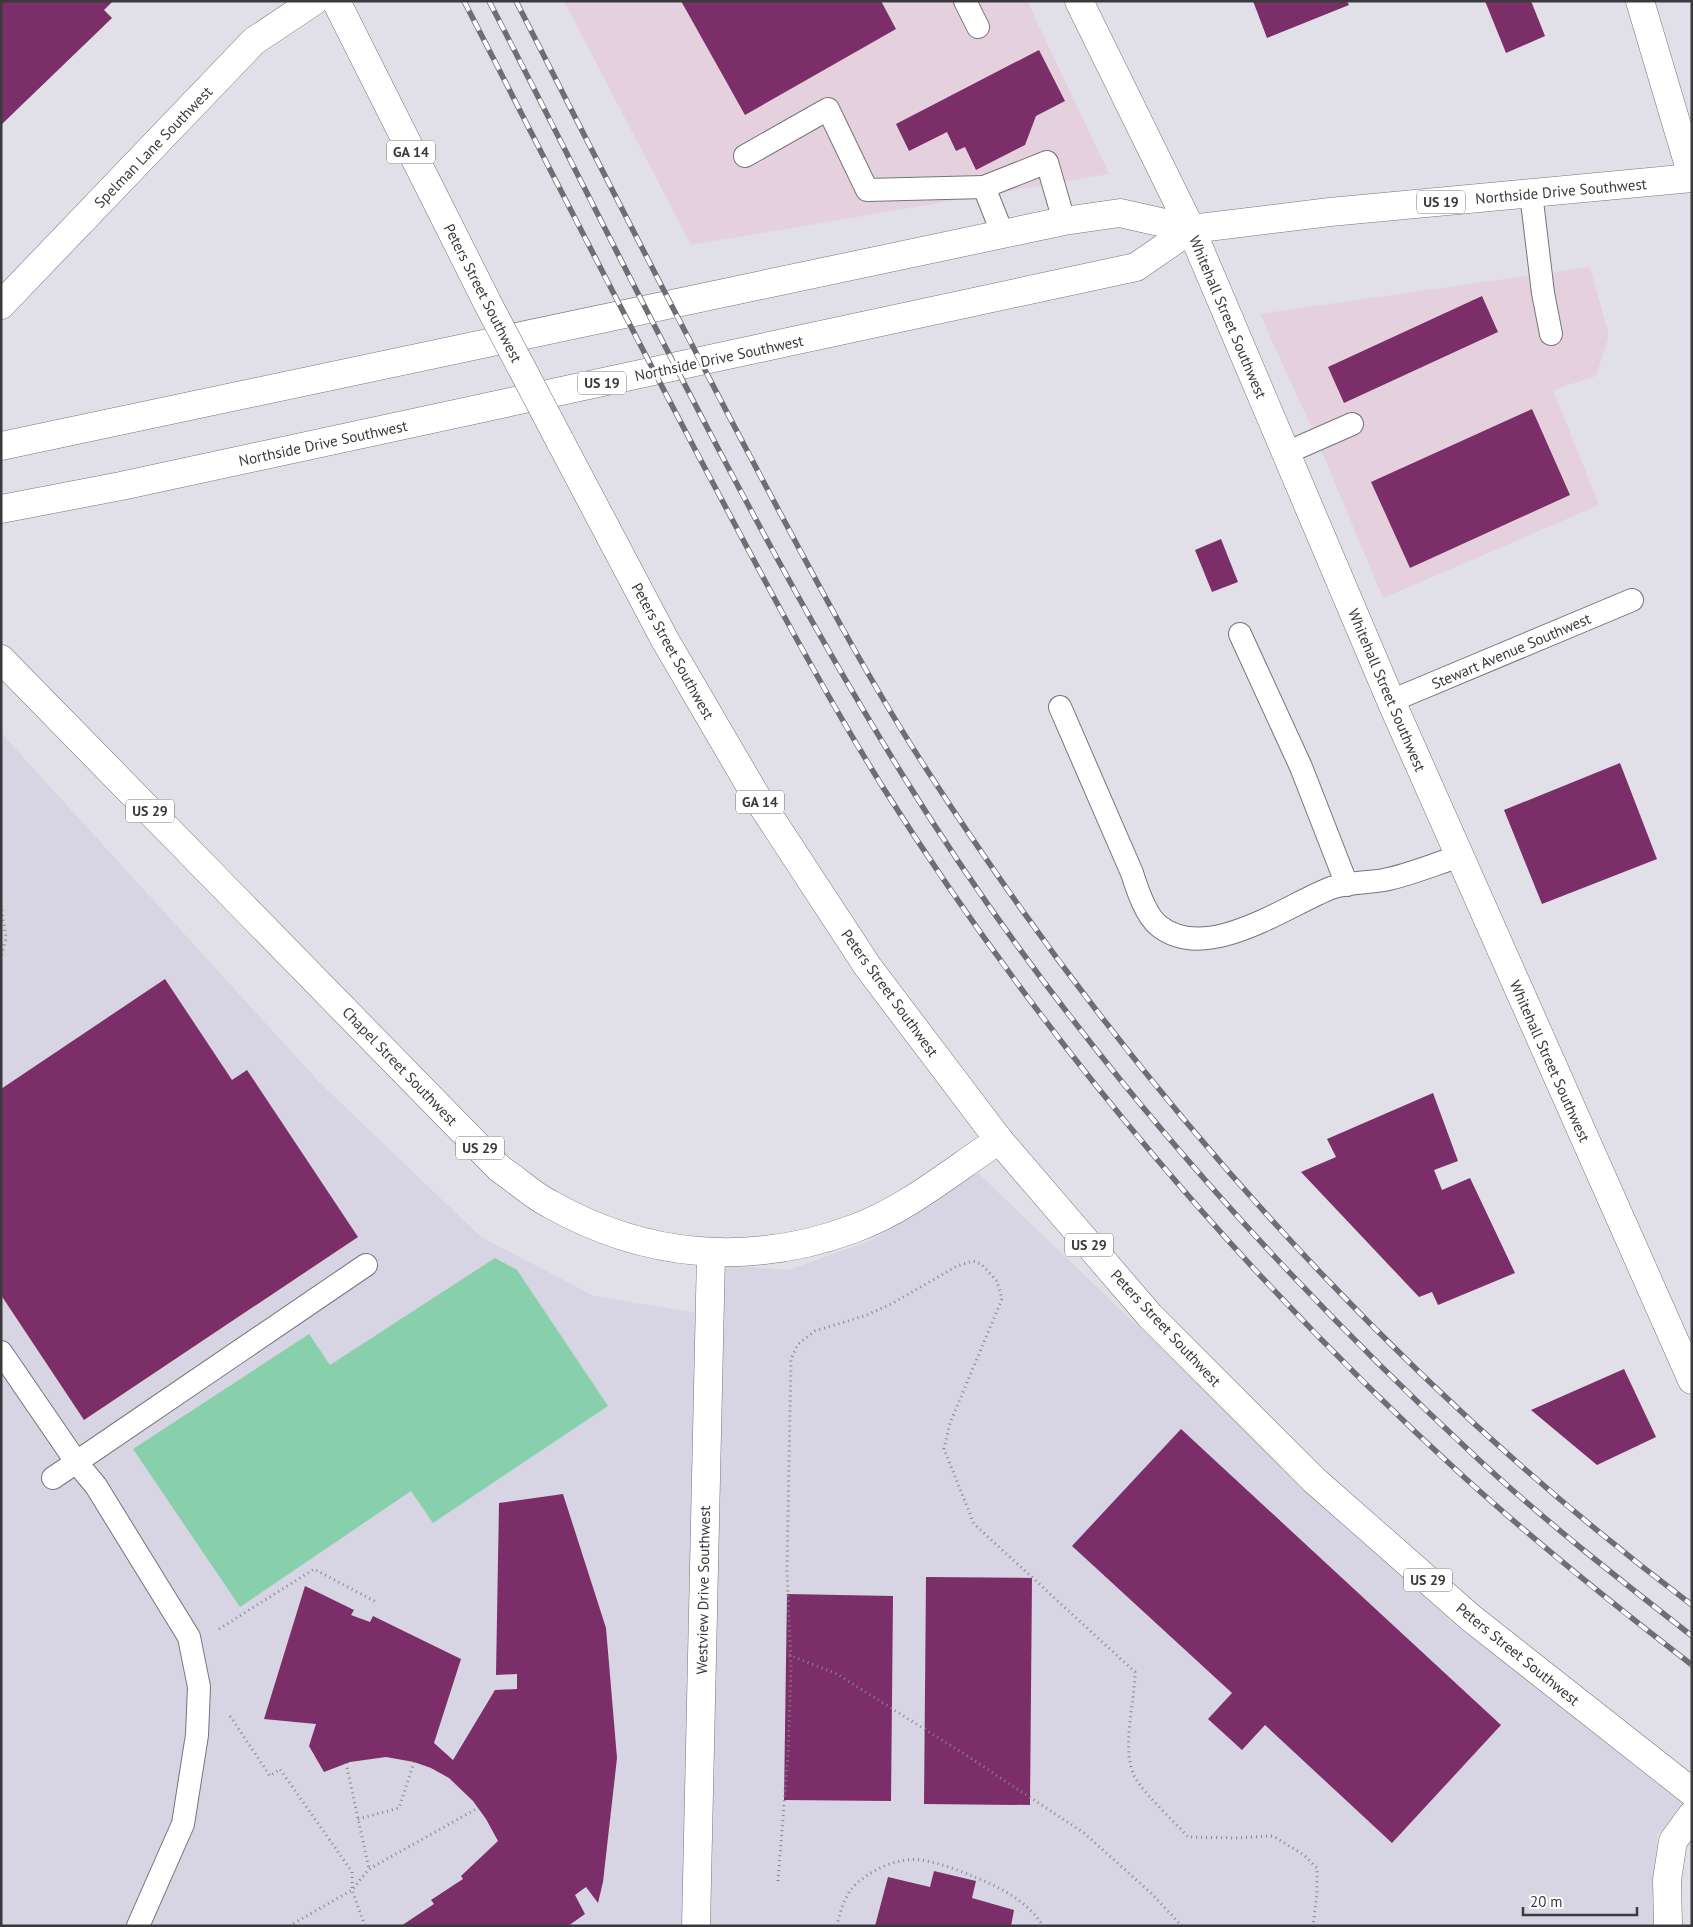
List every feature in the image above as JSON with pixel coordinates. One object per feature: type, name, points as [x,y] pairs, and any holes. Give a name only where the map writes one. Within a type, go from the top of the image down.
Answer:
[{"type":"main road","name":"Spelman Lane Southwest","points":[[1,305],[254,41],[314,1]]},
{"type":"main road","name":"Peters Street Southwest","points":[[336,1],[486,302],[666,640],[756,796],[868,967],[998,1140],[1150,1316],[1314,1480],[1472,1618],[1692,1792]]},
{"type":"main road","name":"Whitehall Street Southwest","points":[[1079,1],[1191,229],[1391,701],[1692,1380]]},
{"type":"main road","points":[[1640,1],[1692,178]]},
{"type":"main road","name":"Northside Drive Southwest","points":[[1,446],[1064,221],[1120,213],[1191,229],[1330,212],[1692,178]]},
{"type":"main road","name":"Northside Drive Southwest","points":[[1,509],[121,486],[1136,268],[1191,229]]},
{"type":"main road","name":"Chapel Street Southwest","points":[[1,659],[500,1169],[548,1204],[601,1230],[658,1247],[711,1254],[780,1250],[854,1229],[906,1203],[998,1140]]},
{"type":"main road","name":"Westview Drive Southwest","points":[[696,1926],[711,1254]]},
{"type":"main road","points":[[1668,1926],[1667,1880],[1673,1841],[1692,1815]]},
{"type":"lane","points":[[965,1],[978,27]]},
{"type":"lane","points":[[745,156],[828,109],[867,190],[984,187],[1047,162],[1064,221]]},
{"type":"lane","points":[[984,187],[1003,234]]},
{"type":"lane","points":[[1531,193],[1543,293],[1551,334]]},
{"type":"lane","points":[[1286,454],[1352,424]]},
{"type":"lane","name":"Stewart Avenue Southwest","points":[[1391,701],[1632,600]]},
{"type":"lane","points":[[1240,634],[1301,767],[1347,885]]},
{"type":"lane","points":[[1060,707],[1132,873],[1139,896],[1158,926],[1185,940],[1221,936],[1256,926],[1288,907],[1333,887],[1386,880],[1460,856]]},
{"type":"lane","points":[[53,1478],[366,1265]]},
{"type":"lane","points":[[1,1352],[77,1463],[96,1486],[189,1636],[199,1687],[197,1735],[183,1824],[138,1926]]},
{"type":"path","points":[[1,905],[6,938],[1,958]]},
{"type":"path","points":[[778,1881],[788,1755],[789,1394],[791,1359],[798,1344],[815,1331],[867,1315],[893,1303],[957,1266],[973,1261],[981,1264],[997,1280],[1002,1299],[950,1423],[944,1449],[974,1524],[1135,1672],[1129,1736],[1130,1762],[1136,1779],[1188,1837],[1234,1838],[1272,1836],[1304,1855],[1317,1868],[1317,1893],[1313,1926]]},
{"type":"path","points":[[214,1632],[314,1569],[378,1603]]},
{"type":"path","points":[[789,1655],[837,1674],[1084,1833],[1152,1894],[1182,1926]]},
{"type":"path","points":[[227,1711],[270,1776],[280,1769],[352,1872],[352,1890],[365,1926]]},
{"type":"path","points":[[358,1819],[399,1808],[414,1762]]},
{"type":"path","points":[[346,1763],[370,1869]]},
{"type":"path","points":[[289,1926],[352,1890],[370,1869],[478,1808]]},
{"type":"path","points":[[837,1926],[852,1888],[866,1877],[896,1861],[920,1860],[948,1867],[994,1885],[1017,1899],[1043,1926]]},
{"type":"shaded area","points":[[564,1],[1027,1],[1109,174],[691,245]]},
{"type":"shaded area","points":[[1590,267],[1609,336],[1596,376],[1553,390],[1599,505],[1383,598],[1317,440],[1260,314]]},
{"type":"shaded area","points":[[1,733],[320,1083],[481,1237],[594,1296],[709,1315],[690,1926],[1,1926]]},
{"type":"shaded area","points":[[978,1173],[1305,1487],[1455,1625],[1689,1803],[1657,1835],[1655,1926],[698,1926],[721,1265],[789,1270],[872,1240]]},
{"type":"green space","points":[[495,1258],[517,1270],[608,1406],[433,1523],[411,1491],[240,1607],[133,1449],[309,1334],[330,1365]]},
{"type":"building","points":[[1,1],[113,1],[104,10],[112,18],[1,125]]},
{"type":"building","points":[[681,1],[881,1],[896,29],[745,115]]},
{"type":"building","points":[[1253,1],[1347,1],[1349,5],[1267,38]]},
{"type":"building","points":[[1485,1],[1531,1],[1545,36],[1506,53]]},
{"type":"building","points":[[1039,50],[1065,101],[1036,116],[1025,145],[976,170],[965,147],[956,151],[947,132],[909,151],[896,124]]},
{"type":"building","points":[[1482,296],[1498,332],[1344,403],[1328,367]]},
{"type":"building","points":[[1532,409],[1570,495],[1410,568],[1371,482]]},
{"type":"building","points":[[1221,539],[1238,582],[1212,592],[1195,550]]},
{"type":"building","points":[[1620,763],[1657,859],[1542,904],[1504,810]]},
{"type":"building","points":[[165,979],[232,1080],[247,1070],[358,1237],[84,1420],[1,1295],[1,1089]]},
{"type":"building","points":[[1433,1093],[1458,1161],[1434,1170],[1442,1190],[1470,1178],[1515,1273],[1438,1305],[1432,1292],[1419,1297],[1301,1172],[1336,1157],[1327,1139]]},
{"type":"building","points":[[1624,1369],[1656,1437],[1597,1465],[1531,1410]]},
{"type":"building","points":[[1181,1429],[1501,1725],[1392,1843],[1265,1725],[1242,1750],[1208,1719],[1232,1693],[1072,1546]]},
{"type":"building","points":[[563,1494],[606,1628],[617,1758],[603,1882],[598,1903],[586,1887],[575,1895],[585,1914],[568,1926],[401,1926],[434,1904],[431,1900],[463,1879],[461,1876],[498,1841],[473,1801],[449,1778],[431,1768],[414,1762],[386,1757],[350,1762],[324,1772],[309,1746],[316,1724],[264,1719],[305,1586],[354,1610],[351,1615],[370,1622],[373,1616],[461,1659],[434,1743],[453,1760],[495,1690],[517,1689],[517,1674],[496,1675],[499,1503]]},
{"type":"building","points":[[926,1577],[1032,1578],[1030,1805],[924,1804]]},
{"type":"building","points":[[787,1594],[893,1596],[891,1801],[784,1800]]},
{"type":"building","points":[[934,1871],[976,1881],[972,1898],[1014,1910],[1011,1926],[875,1926],[888,1877],[930,1887]]},
{"type":"railway","points":[[464,1],[651,366],[818,677],[884,789],[946,883],[1011,975],[1080,1065],[1152,1153],[1226,1238],[1303,1321],[1383,1401],[1520,1527],[1692,1665]]},
{"type":"railway","points":[[489,1],[688,392],[792,585],[902,774],[963,868],[1027,960],[1167,1136],[1241,1220],[1318,1302],[1397,1382],[1478,1459],[1583,1550],[1692,1636]]},
{"type":"railway","points":[[516,1],[730,418],[860,660],[925,767],[1005,885],[1089,1001],[1178,1112],[1272,1220],[1370,1324],[1473,1422],[1580,1516],[1692,1605]]}]
